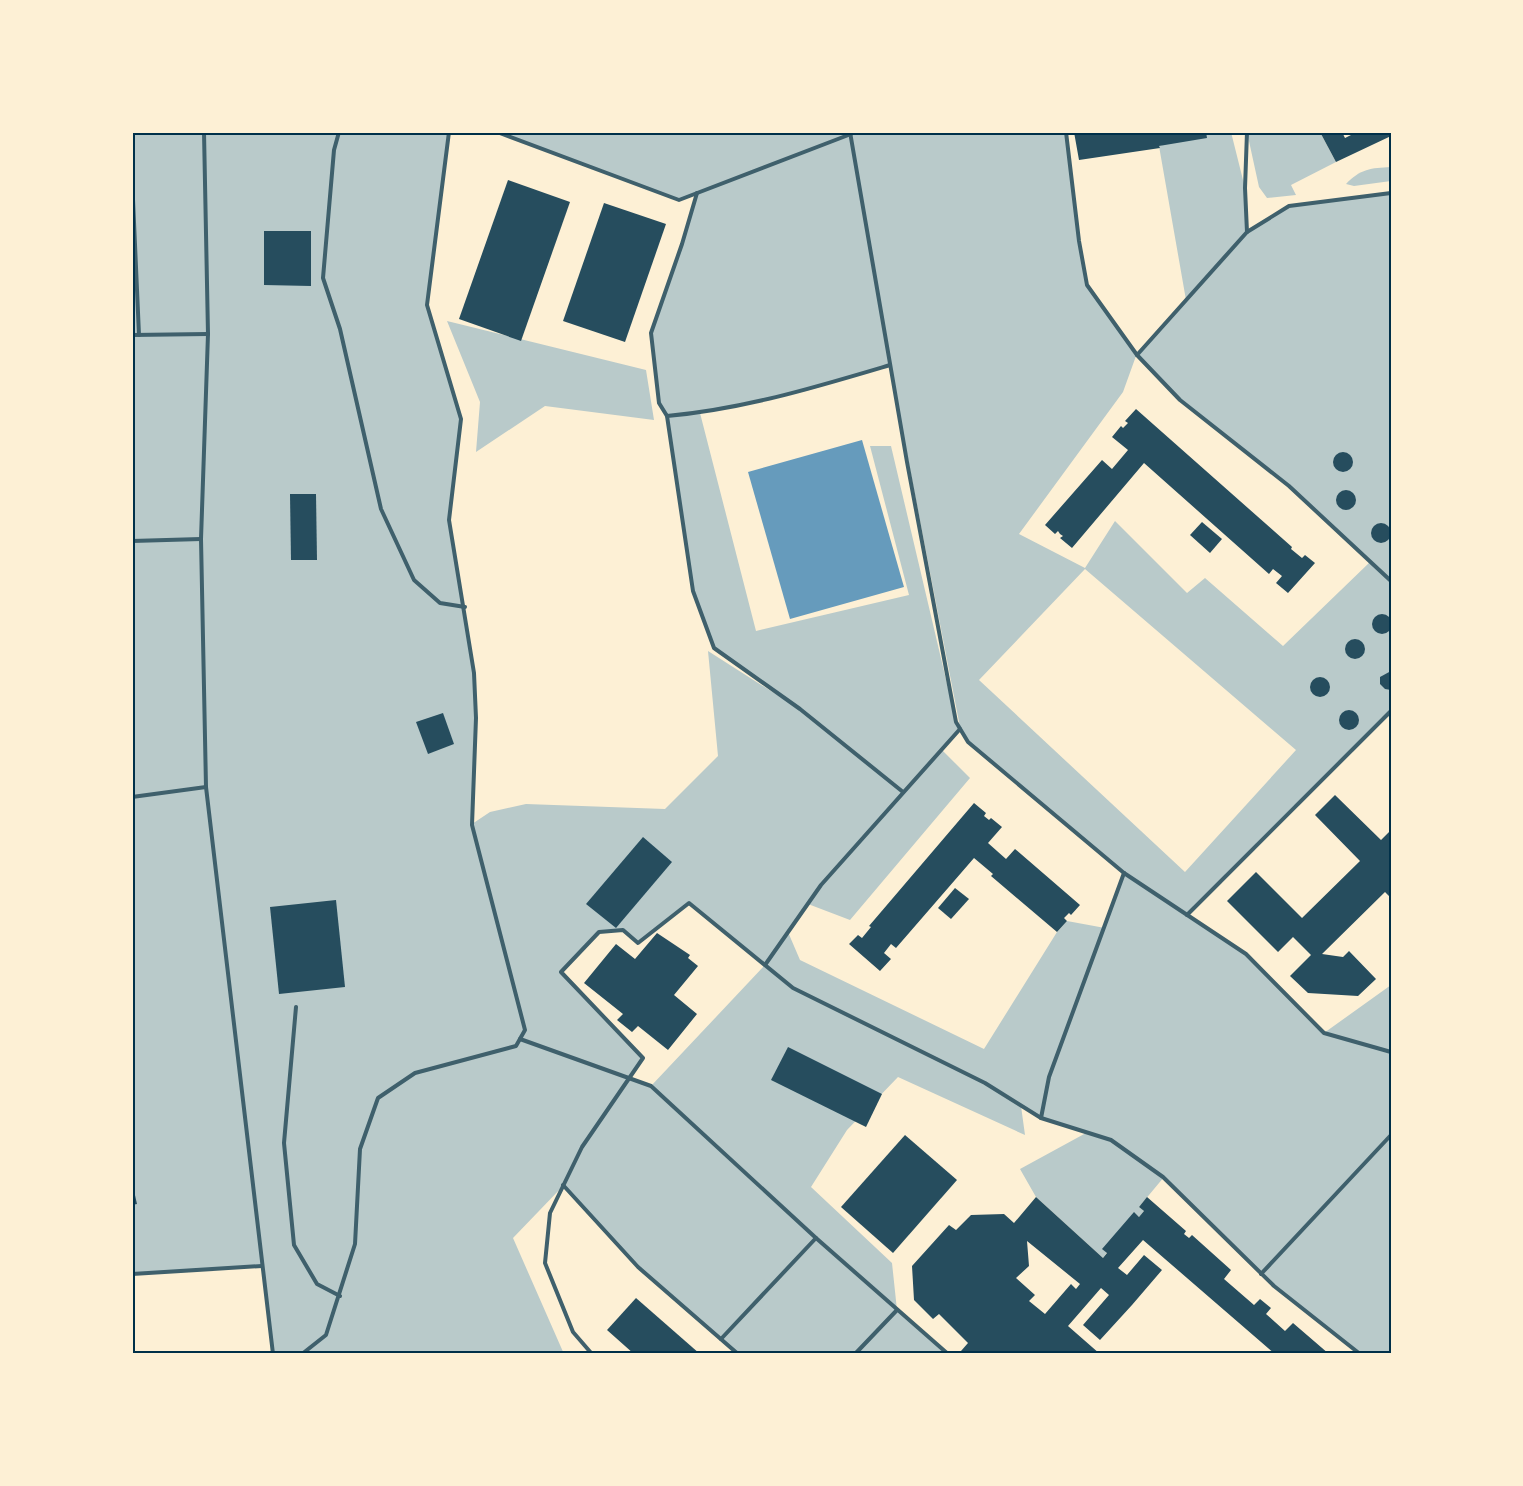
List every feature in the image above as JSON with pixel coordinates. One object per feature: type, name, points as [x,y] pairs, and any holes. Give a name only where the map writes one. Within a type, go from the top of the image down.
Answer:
[{"type":"lane","points":[[204,132],[208,334],[201,539],[206,787],[273,1354]]},
{"type":"lane","points":[[339,132],[334,150],[323,278],[342,339],[381,509],[414,580],[440,603],[465,607]]},
{"type":"lane","points":[[302,1354],[326,1335],[340,1296],[355,1244],[360,1149],[378,1098],[415,1073],[516,1046],[525,1030],[513,975],[472,825],[476,718],[474,673],[449,520],[461,420],[427,305],[449,132]]},
{"type":"lane","points":[[497,132],[679,200],[850,133],[890,365],[956,722],[960,729],[968,742],[1124,873],[1246,954],[1324,1033],[1391,1052]]},
{"type":"lane","points":[[1066,132],[1079,241],[1087,285],[1137,355],[1180,399],[1289,486],[1391,581]]},
{"type":"lane","points":[[1247,132],[1245,188],[1247,232]]},
{"type":"lane","points":[[132,177],[139,335]]},
{"type":"lane","points":[[696,193],[682,244],[651,333],[659,403],[667,416],[693,591],[714,648],[800,709],[903,792]]},
{"type":"lane","points":[[1137,355],[1247,232],[1289,206],[1391,193]]},
{"type":"lane","points":[[132,335],[208,334]]},
{"type":"lane","points":[[667,416],[716,411],[806,391],[890,365]]},
{"type":"lane","points":[[132,541],[201,539]]},
{"type":"lane","points":[[1187,915],[1391,711]]},
{"type":"lane","points":[[765,965],[821,885],[960,729]]},
{"type":"lane","points":[[132,797],[206,787]]},
{"type":"lane","points":[[1041,1118],[1049,1077],[1124,873]]},
{"type":"lane","points":[[592,1354],[573,1332],[545,1263],[550,1213],[582,1148],[643,1058],[561,972],[599,932],[623,930],[638,943],[690,903],[793,988],[985,1083],[1041,1118],[1111,1140],[1163,1177],[1261,1274],[1360,1354]]},
{"type":"lane","points":[[296,1007],[284,1143],[294,1245],[317,1284],[340,1296]]},
{"type":"lane","points":[[520,1039],[651,1086],[816,1238],[948,1354]]},
{"type":"lane","points":[[1261,1274],[1391,1135]]},
{"type":"lane","points":[[563,1185],[638,1267],[738,1354]]},
{"type":"lane","points":[[722,1339],[816,1238]]},
{"type":"lane","points":[[132,1274],[262,1266]]},
{"type":"lane","points":[[855,1354],[897,1310]]},
{"type":"shaded area","points":[[132,132],[449,132],[427,305],[461,419],[449,520],[474,673],[476,718],[472,824],[490,812],[526,804],[665,809],[718,756],[708,651],[785,700],[714,648],[693,591],[667,416],[659,403],[651,333],[682,244],[696,193],[679,200],[497,132],[1066,132],[1079,241],[1087,285],[1137,355],[1186,300],[1159,146],[1206,132],[1231,132],[1245,188],[1247,231],[1289,206],[1391,193],[1391,711],[1187,915],[1246,954],[1324,1033],[1391,985],[1391,1354],[1360,1354],[1274,1286],[1164,1177],[1139,1207],[1144,1211],[1139,1217],[1134,1213],[1103,1258],[1036,1197],[1020,1169],[1086,1133],[1041,1118],[1021,1106],[1025,1135],[898,1077],[847,1130],[811,1187],[892,1263],[897,1310],[948,1354],[738,1354],[638,1267],[563,1186],[513,1238],[564,1354],[273,1354],[262,1266],[132,1274]],"holes":[[[1136,356],[1180,400],[1289,486],[1370,562],[1283,646],[1205,578],[1187,593],[1115,521],[1085,568],[1019,534],[1123,392]],[[890,366],[960,727],[956,722],[891,446],[870,446],[909,595],[756,631],[700,413],[806,391]],[[1085,569],[1296,750],[1185,872],[979,680]],[[960,729],[968,742],[1124,873],[1105,928],[1067,921],[1057,932],[984,1049],[800,960],[788,932],[808,904],[850,920],[970,778],[942,750]],[[690,903],[765,965],[651,1086],[631,1078],[643,1058],[561,972],[599,932],[623,930],[638,943]]]},
{"type":"shaded area","points":[[1247,132],[1320,132],[1336,162],[1291,185],[1296,195],[1267,198],[1259,187]]},
{"type":"shaded area","points":[[1391,167],[1391,181],[1354,186],[1346,184],[1366,170]]},
{"type":"shaded area","points":[[447,321],[646,370],[654,420],[545,406],[476,452],[480,402]]},
{"type":"water","points":[[862,440],[904,587],[790,619],[748,472]]},
{"type":"building","points":[[1074,132],[1206,132],[1207,138],[1159,146],[1160,148],[1079,160]]},
{"type":"building","points":[[1320,132],[1342,132],[1345,138],[1357,132],[1391,132],[1391,136],[1336,162]]},
{"type":"building","points":[[508,180],[570,202],[521,341],[459,319]]},
{"type":"building","points":[[604,203],[666,224],[625,342],[563,321]]},
{"type":"building","points":[[264,231],[311,231],[311,286],[264,285]]},
{"type":"building","points":[[1136,409],[1292,547],[1291,549],[1302,558],[1305,555],[1315,563],[1288,593],[1276,583],[1282,576],[1273,569],[1269,574],[1144,463],[1072,548],[1060,538],[1063,536],[1058,531],[1055,534],[1045,525],[1102,460],[1112,469],[1128,450],[1112,437],[1121,426],[1123,428],[1128,423],[1125,421]]},
{"type":"building","points":[[1343,452],[1350,455],[1353,462],[1350,469],[1343,472],[1336,469],[1333,462],[1336,455]]},
{"type":"building","points":[[1346,490],[1353,493],[1356,500],[1353,507],[1346,510],[1339,507],[1336,500],[1339,493]]},
{"type":"building","points":[[290,494],[316,494],[317,560],[291,560]]},
{"type":"building","points":[[1202,522],[1222,539],[1210,553],[1190,535]]},
{"type":"building","points":[[1381,523],[1388,526],[1391,533],[1388,540],[1381,543],[1374,540],[1371,533],[1374,526]]},
{"type":"building","points":[[1382,614],[1389,617],[1392,624],[1389,631],[1382,634],[1375,631],[1372,624],[1375,617]]},
{"type":"building","points":[[1355,639],[1362,642],[1365,649],[1362,656],[1355,659],[1348,656],[1345,649],[1348,642]]},
{"type":"building","points":[[1391,671],[1391,690],[1385,689],[1380,684],[1380,677]]},
{"type":"building","points":[[1320,677],[1327,680],[1330,687],[1327,694],[1320,697],[1313,694],[1310,687],[1313,680]]},
{"type":"building","points":[[1349,710],[1356,713],[1359,720],[1356,727],[1349,730],[1342,727],[1339,720],[1342,713]]},
{"type":"building","points":[[443,713],[454,744],[428,754],[416,722]]},
{"type":"building","points":[[1335,795],[1381,840],[1391,830],[1391,898],[1385,892],[1322,954],[1343,957],[1349,951],[1376,979],[1358,996],[1308,993],[1290,976],[1311,955],[1293,937],[1278,952],[1227,901],[1256,872],[1302,918],[1360,861],[1315,815]]},
{"type":"building","points":[[974,803],[986,813],[984,816],[989,820],[991,818],[1002,827],[988,843],[1006,859],[1015,849],[1080,905],[1071,915],[1069,913],[1064,918],[1067,921],[1057,932],[991,876],[993,874],[974,858],[896,948],[891,944],[884,953],[891,959],[880,971],[849,944],[858,935],[862,938],[871,927],[869,926]]},
{"type":"building","points":[[643,837],[672,862],[616,928],[586,904]]},
{"type":"building","points":[[955,888],[969,899],[951,919],[938,908]]},
{"type":"building","points":[[336,900],[345,987],[279,994],[270,907]]},
{"type":"building","points":[[657,933],[690,955],[688,958],[698,966],[674,995],[697,1014],[668,1050],[638,1026],[632,1032],[617,1020],[623,1014],[584,983],[616,944],[635,959]]},
{"type":"building","points":[[788,1047],[882,1094],[866,1127],[771,1080]]},
{"type":"building","points":[[905,1135],[957,1180],[893,1253],[841,1207]]},
{"type":"building","points":[[132,1182],[137,1204],[132,1205]]},
{"type":"building","points":[[1036,1197],[1103,1258],[1107,1253],[1102,1249],[1134,1212],[1139,1217],[1144,1211],[1139,1207],[1147,1197],[1186,1231],[1184,1234],[1189,1238],[1192,1235],[1231,1270],[1224,1279],[1254,1305],[1260,1299],[1271,1308],[1266,1314],[1285,1331],[1293,1323],[1329,1354],[1275,1354],[1143,1240],[1118,1268],[1127,1275],[1144,1255],[1162,1270],[1132,1305],[1100,1340],[1083,1325],[1109,1295],[1101,1288],[1068,1326],[1100,1354],[965,1354],[961,1351],[968,1343],[939,1314],[933,1319],[914,1300],[912,1266],[949,1225],[956,1230],[971,1215],[1004,1214],[1014,1223]],"holes":[[[1027,1241],[1080,1284],[1076,1289],[1071,1284],[1045,1314],[1029,1301],[1035,1295],[1016,1278],[1029,1266]]]},
{"type":"building","points":[[636,1298],[700,1354],[634,1354],[607,1330]]}]
